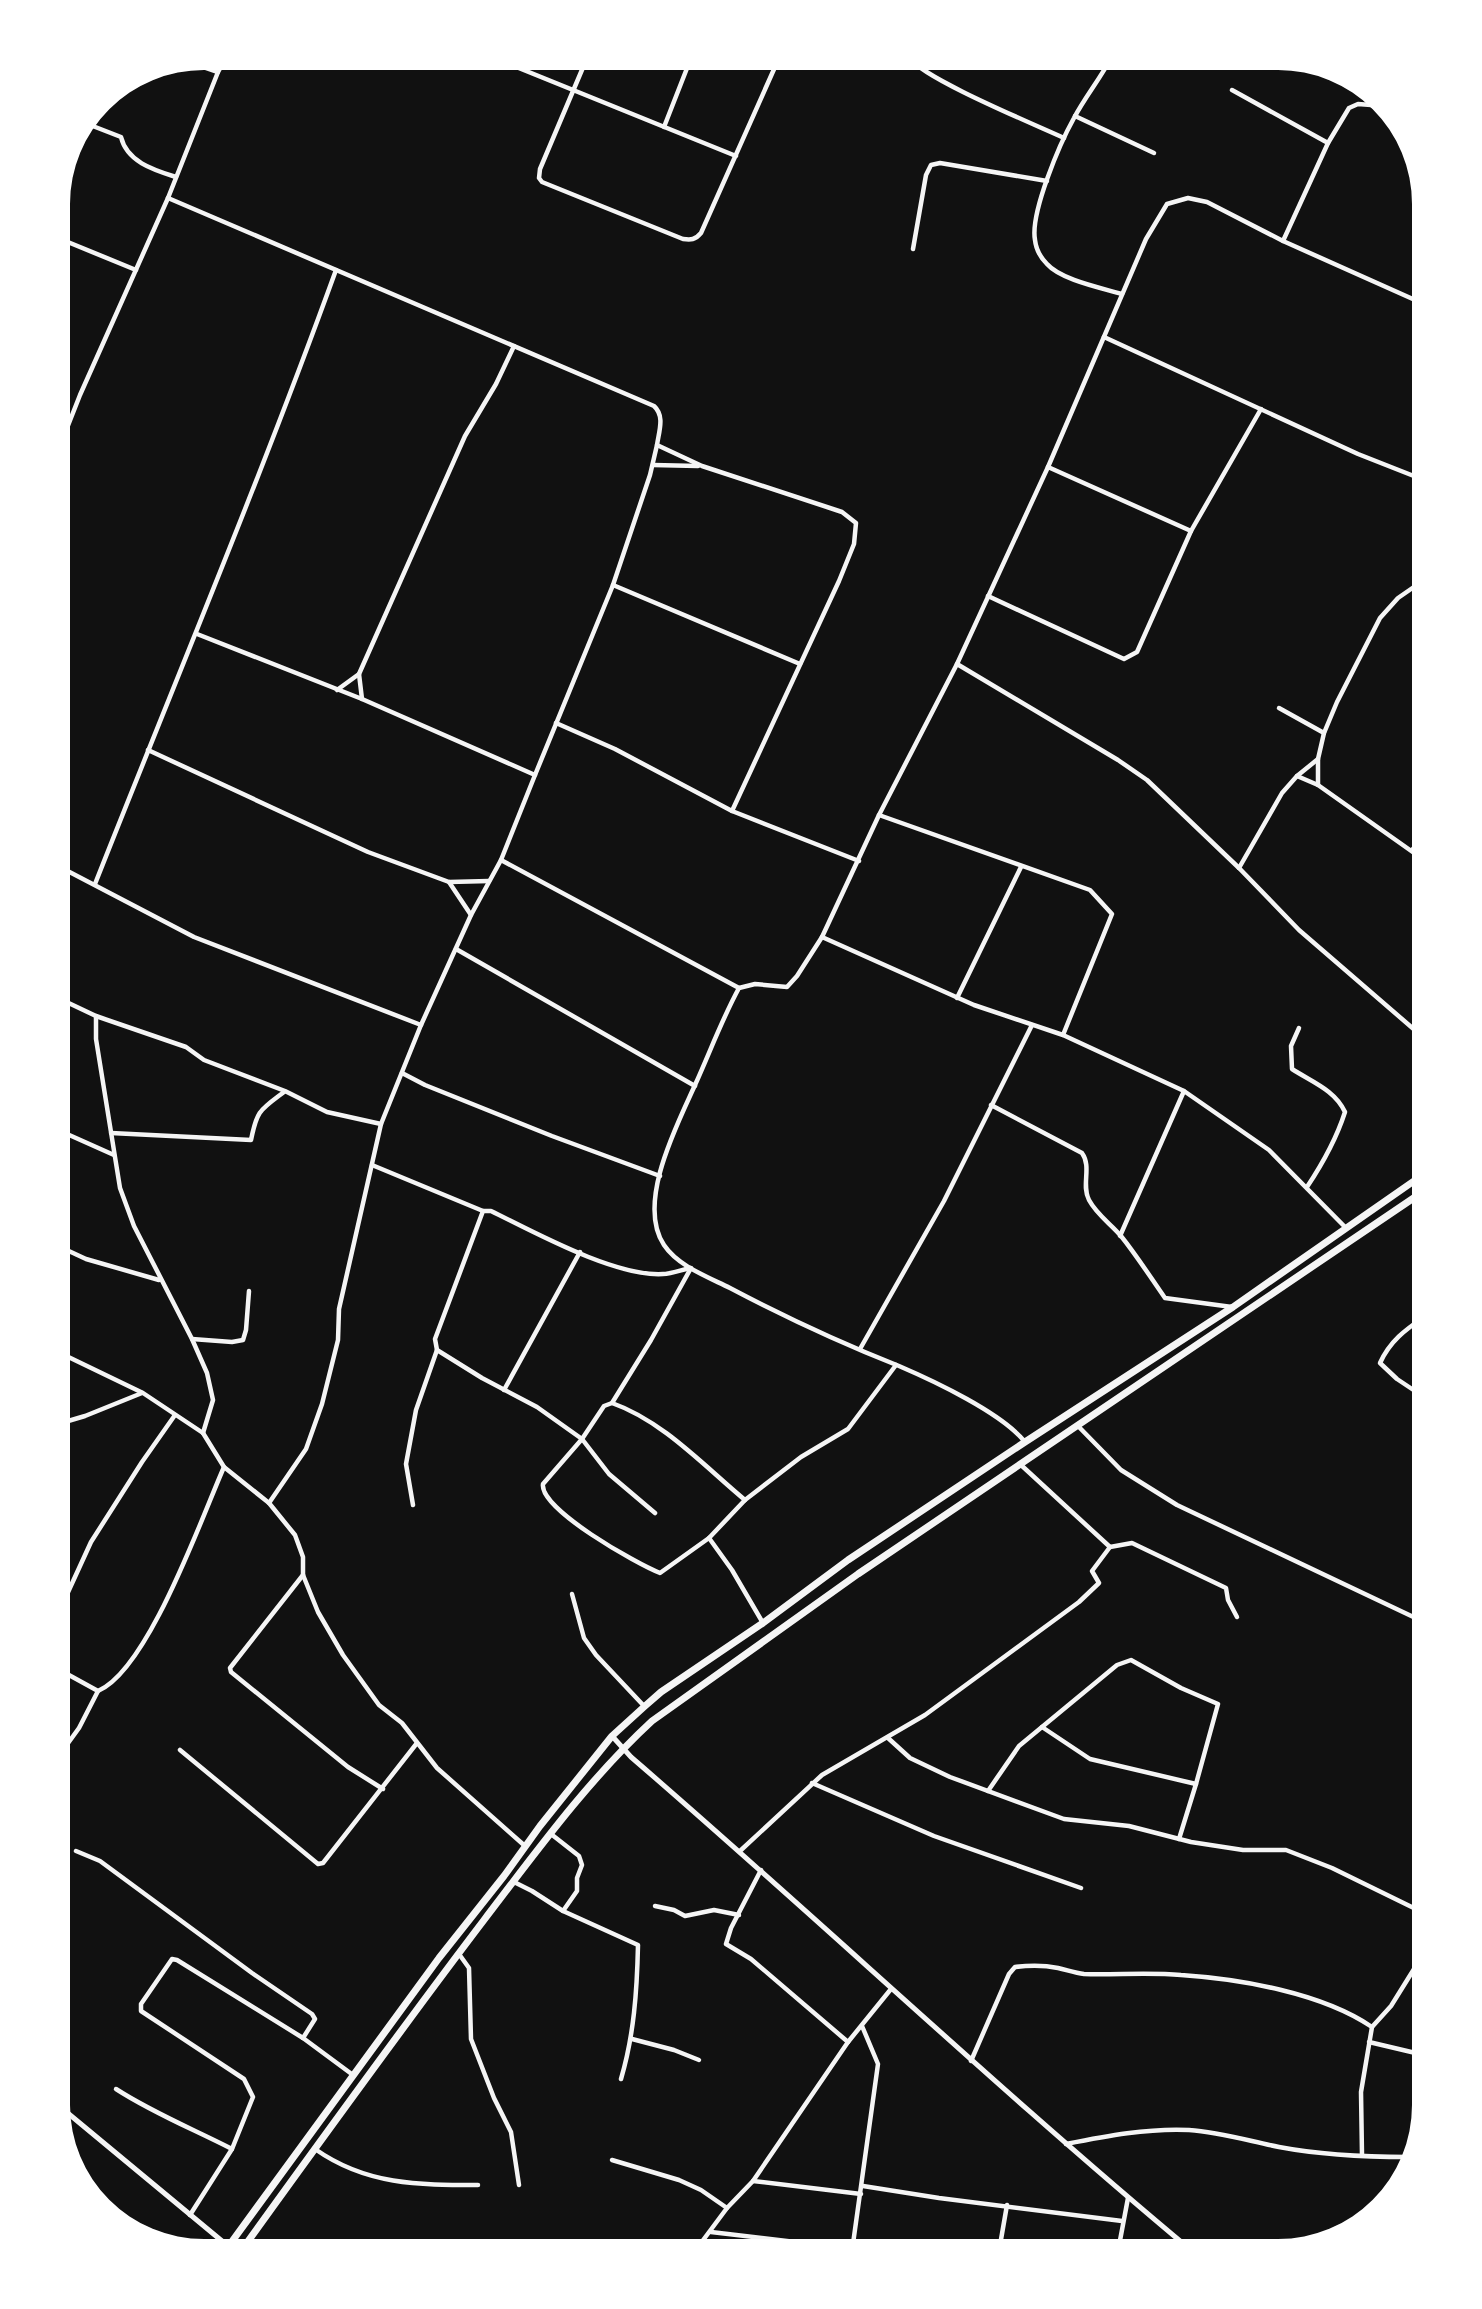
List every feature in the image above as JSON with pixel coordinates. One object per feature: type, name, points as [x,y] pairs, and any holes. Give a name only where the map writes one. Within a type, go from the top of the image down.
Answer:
[{"type":"highway","points":[[234,2239],[439,1958],[569,1788],[612,1737],[645,1706],[848,1560],[1233,1307],[1412,1182]]},
{"type":"highway","points":[[250,2239],[458,1953],[538,1849],[622,1749],[673,1704],[858,1574],[1412,1199]]},
{"type":"highway","points":[[1311,1254],[1318,1263]]},
{"type":"highway","points":[[951,1491],[960,1505]]},
{"type":"highway","points":[[848,1560],[858,1574]]},
{"type":"street","points":[[70,421],[168,198],[218,72],[212,70]]},
{"type":"street","points":[[524,70],[736,156]]},
{"type":"street","points":[[582,70],[540,169],[539,178],[552,186],[682,239],[697,238],[701,233],[774,70]]},
{"type":"street","points":[[664,127],[686,70]]},
{"type":"street","points":[[922,70],[1064,138]]},
{"type":"street","points":[[1104,70],[1064,138],[1047,181],[1037,215],[1034,239],[1039,253],[1049,266],[1070,277],[1122,294]]},
{"type":"street","points":[[1232,90],[1328,143]]},
{"type":"street","points":[[1283,241],[1328,143],[1349,108],[1358,104],[1368,105]]},
{"type":"street","points":[[1075,116],[1154,153]]},
{"type":"street","points":[[95,127],[121,137],[127,152],[137,160],[154,170],[176,177]]},
{"type":"street","points":[[913,249],[926,175],[931,165],[940,163],[1047,181]]},
{"type":"street","points":[[168,198],[654,406],[661,419],[653,466],[613,585],[501,860],[471,915],[421,1025],[381,1124],[339,1309],[338,1340],[322,1404],[306,1449],[269,1503]]},
{"type":"street","points":[[501,860],[739,988],[755,984],[787,987],[822,937],[879,815],[957,664],[1048,467],[1152,228],[1167,204],[1188,198],[1207,202],[1283,241],[1412,299]]},
{"type":"street","points":[[70,242],[136,270]]},
{"type":"street","points":[[95,884],[197,634],[335,270]]},
{"type":"street","points":[[1104,337],[1358,454],[1412,475]]},
{"type":"street","points":[[337,690],[359,674],[465,436],[496,384],[514,346]]},
{"type":"street","points":[[988,596],[1124,659],[1137,652],[1191,531],[1261,409]]},
{"type":"street","points":[[657,445],[702,466],[817,502],[842,512],[856,523],[854,544],[733,811]]},
{"type":"street","points":[[653,466],[702,466]]},
{"type":"street","points":[[1048,467],[1191,531]]},
{"type":"street","points":[[613,585],[800,664]]},
{"type":"street","points":[[1318,785],[1318,759],[1324,733],[1380,618],[1398,598],[1412,588]]},
{"type":"street","points":[[197,634],[362,699],[535,775]]},
{"type":"street","points":[[957,664],[1147,780],[1239,867],[1299,930],[1412,1028]]},
{"type":"street","points":[[359,674],[362,699]]},
{"type":"street","points":[[1279,708],[1324,733]]},
{"type":"street","points":[[556,723],[615,748],[733,811],[859,860]]},
{"type":"street","points":[[148,750],[368,852],[449,882],[489,881]]},
{"type":"street","points":[[1239,867],[1282,793],[1318,759]]},
{"type":"street","points":[[1297,776],[1318,785],[1412,850]]},
{"type":"street","points":[[879,815],[1090,890],[1112,914],[1063,1035]]},
{"type":"street","points":[[957,998],[1021,867]]},
{"type":"street","points":[[70,872],[194,937],[421,1025]]},
{"type":"street","points":[[449,882],[471,915]]},
{"type":"street","points":[[822,937],[957,998],[1063,1035],[1184,1091],[1269,1150],[1346,1228]]},
{"type":"street","points":[[456,949],[695,1086]]},
{"type":"street","points":[[739,988],[670,1137],[660,1176],[654,1217],[663,1244],[691,1268],[784,1316],[931,1379],[1015,1429],[1025,1442]]},
{"type":"street","points":[[70,1004],[96,1016],[186,1047],[204,1060],[285,1091],[327,1112],[381,1124]]},
{"type":"street","points":[[96,1016],[96,1039],[120,1188],[160,1280],[207,1373],[213,1399],[203,1433]]},
{"type":"street","points":[[860,1349],[944,1201],[1032,1025]]},
{"type":"street","points":[[1299,1028],[1291,1046],[1292,1069],[1330,1091],[1345,1112],[1339,1133],[1307,1186]]},
{"type":"street","points":[[402,1073],[425,1085],[552,1136],[660,1176]]},
{"type":"street","points":[[111,1133],[251,1140],[256,1117],[261,1109],[285,1091]]},
{"type":"street","points":[[1121,1236],[1184,1091]]},
{"type":"street","points":[[991,1105],[1082,1153],[1087,1160],[1084,1188],[1089,1199],[1098,1213],[1121,1236],[1165,1298],[1233,1307]]},
{"type":"street","points":[[70,1135],[114,1155]]},
{"type":"street","points":[[372,1165],[624,1269],[663,1274],[691,1268]]},
{"type":"street","points":[[413,1505],[406,1464],[416,1410],[437,1350],[435,1339],[483,1211]]},
{"type":"street","points":[[70,1251],[86,1259],[160,1280]]},
{"type":"street","points":[[504,1390],[543,1324],[580,1252]]},
{"type":"street","points":[[691,1268],[611,1403],[604,1406],[582,1439],[543,1484],[545,1496],[563,1514],[631,1560],[660,1573],[709,1538],[746,1500],[801,1457],[848,1429],[896,1365]]},
{"type":"street","points":[[192,1339],[232,1342],[243,1340],[249,1290]]},
{"type":"street","points":[[1412,1326],[1387,1348],[1380,1363],[1412,1389]]},
{"type":"street","points":[[437,1350],[537,1408],[582,1439],[609,1474],[655,1513]]},
{"type":"street","points":[[70,1358],[143,1393],[203,1433],[224,1467],[269,1503],[295,1535],[303,1557],[303,1574],[318,1612],[343,1655],[379,1704],[402,1723],[437,1768],[528,1843]]},
{"type":"street","points":[[70,1420],[143,1393]]},
{"type":"street","points":[[611,1403],[633,1410],[678,1442],[746,1500]]},
{"type":"street","points":[[70,1588],[91,1542],[175,1415]]},
{"type":"street","points":[[1077,1425],[1121,1470],[1177,1505],[1412,1616]]},
{"type":"street","points":[[1020,1464],[1110,1547]]},
{"type":"street","points":[[70,1740],[98,1691],[107,1688],[128,1665],[157,1622],[224,1467]]},
{"type":"street","points":[[709,1538],[732,1570],[763,1623]]},
{"type":"street","points":[[740,1851],[822,1774],[925,1715],[1079,1602],[1099,1583],[1092,1571],[1110,1547],[1132,1544],[1226,1588],[1228,1600],[1237,1617]]},
{"type":"street","points":[[303,1574],[230,1668],[231,1672],[348,1767],[383,1789]]},
{"type":"street","points":[[572,1594],[584,1638],[596,1655],[645,1706]]},
{"type":"street","points":[[988,1791],[1019,1746],[1117,1665],[1130,1660],[1181,1688],[1218,1704],[1179,1839]]},
{"type":"street","points":[[70,1676],[98,1691]]},
{"type":"street","points":[[1041,1727],[1090,1759],[1196,1784]]},
{"type":"street","points":[[612,1737],[622,1749],[740,1851],[1064,2144],[1178,2239]]},
{"type":"street","points":[[888,1738],[910,1758],[1064,1819],[1129,1826],[1179,1839],[1243,1850],[1286,1850],[1332,1868],[1412,1908]]},
{"type":"street","points":[[180,1750],[318,1864],[323,1863],[417,1743]]},
{"type":"street","points":[[812,1783],[934,1836],[1080,1888]]},
{"type":"street","points":[[551,1834],[581,1859],[577,1891],[563,1911]]},
{"type":"street","points":[[76,1851],[100,1861],[312,2014],[315,2018],[303,2038]]},
{"type":"street","points":[[761,1870],[731,1928],[726,1944],[757,1964],[848,2042]]},
{"type":"street","points":[[513,1882],[563,1911],[638,1945],[632,2039],[621,2079]]},
{"type":"street","points":[[655,1906],[674,1910],[685,1916],[714,1910],[740,1915]]},
{"type":"street","points":[[458,1953],[468,1968],[471,2039],[494,2098],[511,2132],[519,2185]]},
{"type":"street","points":[[189,2215],[232,2150],[253,2097],[244,2079],[141,2011],[141,2004],[172,1959],[303,2038],[353,2075]]},
{"type":"street","points":[[971,2061],[1009,1974],[1015,1967],[1025,1966],[1055,1968],[1080,1974],[1180,1975],[1244,1983],[1317,2000],[1352,2014],[1372,2027]]},
{"type":"street","points":[[1362,2155],[1361,2092],[1372,2027],[1391,2006],[1412,1972]]},
{"type":"street","points":[[704,2239],[727,2208],[753,2181],[848,2042],[891,1989]]},
{"type":"street","points":[[855,2239],[878,2064],[861,2025]]},
{"type":"street","points":[[632,2039],[699,2060]]},
{"type":"street","points":[[1369,2042],[1412,2052]]},
{"type":"street","points":[[116,2089],[145,2108],[183,2124],[232,2150]]},
{"type":"street","points":[[71,2116],[216,2239]]},
{"type":"street","points":[[1064,2144],[1145,2131],[1187,2130],[1216,2133],[1282,2147],[1401,2157]]},
{"type":"street","points":[[315,2149],[374,2178],[433,2185],[478,2185]]},
{"type":"street","points":[[612,2160],[679,2180],[701,2190],[727,2208]]},
{"type":"street","points":[[753,2181],[862,2194]]},
{"type":"street","points":[[863,2186],[1122,2221]]},
{"type":"street","points":[[1120,2239],[1128,2198]]},
{"type":"street","points":[[1001,2239],[1007,2205]]},
{"type":"street","points":[[710,2232],[766,2239]]}]
